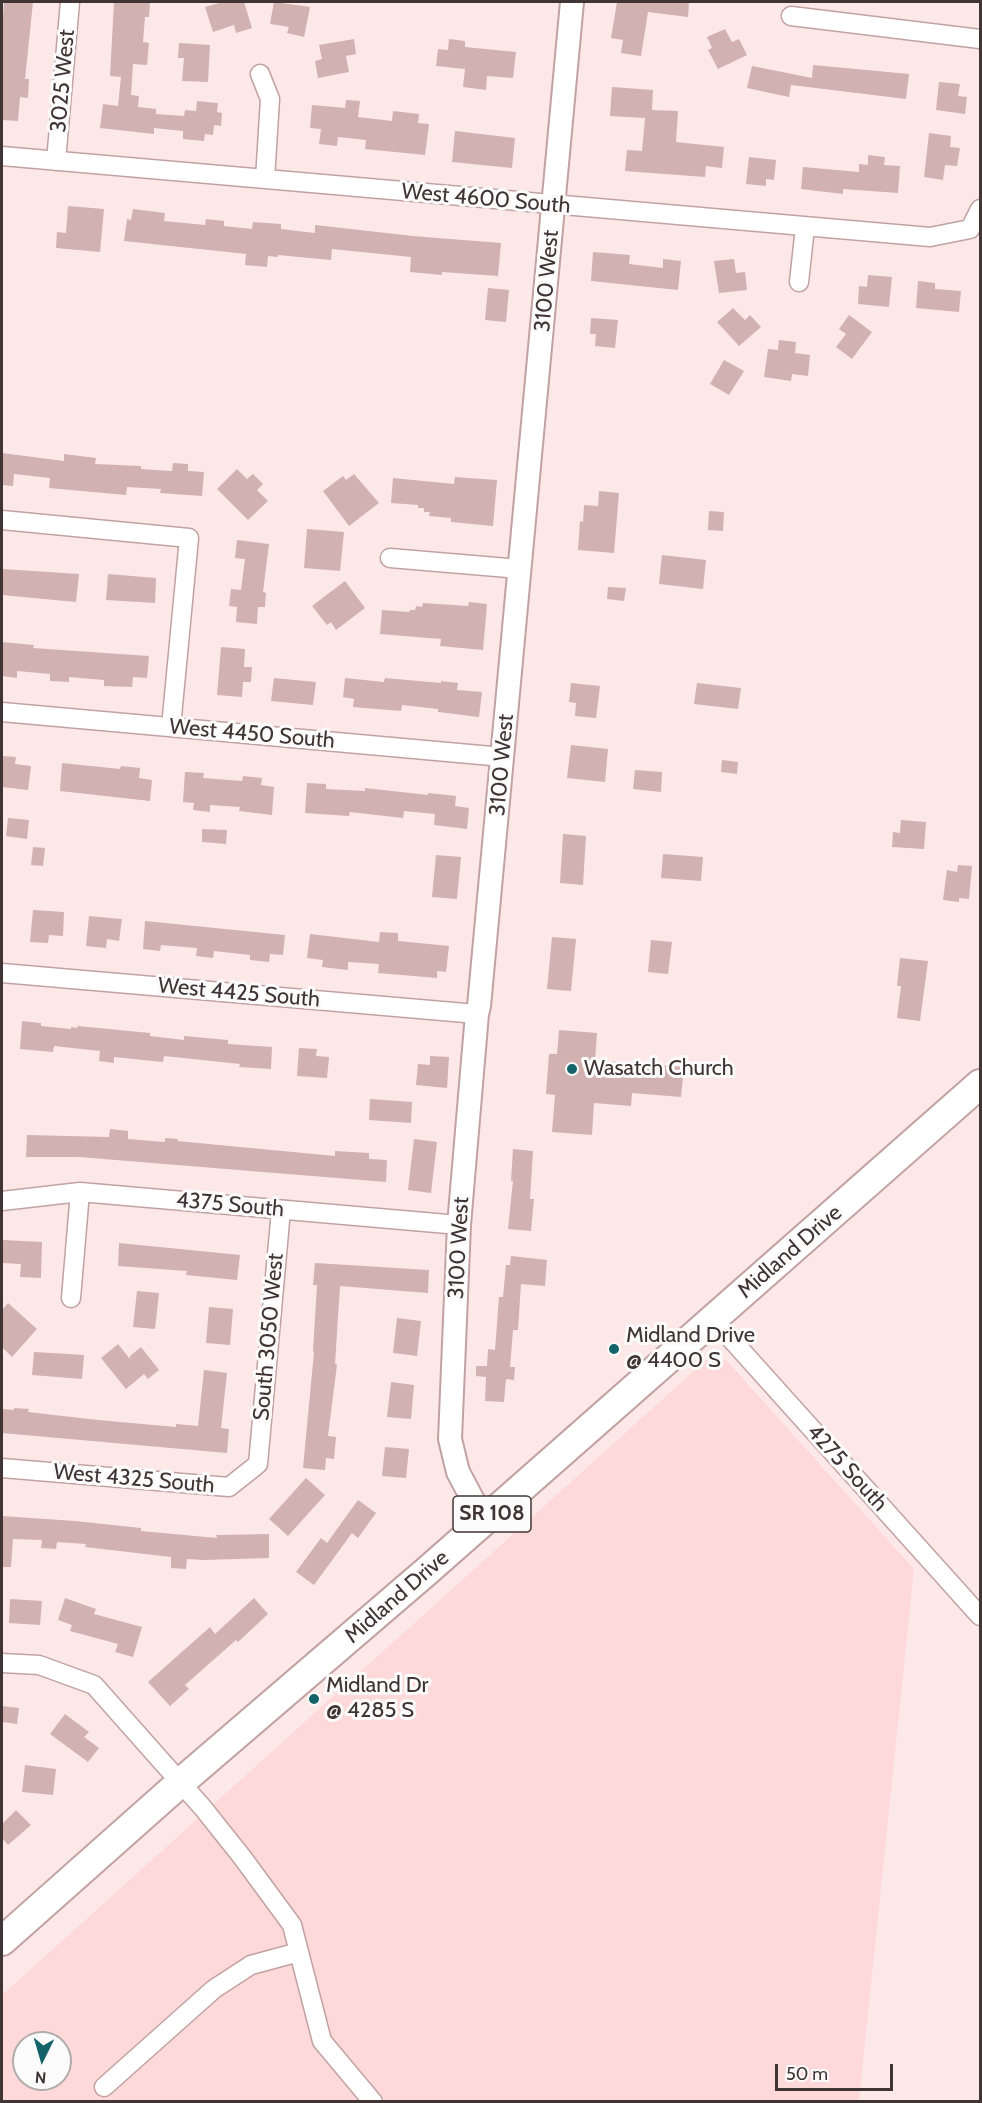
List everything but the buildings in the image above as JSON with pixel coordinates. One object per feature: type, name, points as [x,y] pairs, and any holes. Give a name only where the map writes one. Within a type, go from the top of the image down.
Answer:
[{"type":"main road","name":"Midland Drive","points":[[2,1941],[981,1084]]},
{"type":"street","name":"3025 West","points":[[56,161],[70,2]]},
{"type":"street","name":"3100 West","points":[[484,1521],[458,1472],[450,1439],[459,1225],[572,2]]},
{"type":"street","points":[[791,16],[981,39]]},
{"type":"street","points":[[261,74],[270,99],[265,180]]},
{"type":"street","name":"West 4600 South","points":[[2,156],[930,237],[970,229],[981,209]]},
{"type":"street","points":[[799,282],[806,226]]},
{"type":"street","points":[[2,520],[189,538],[171,727]]},
{"type":"street","points":[[390,558],[520,568]]},
{"type":"street","name":"West 4450 South","points":[[2,712],[503,757]]},
{"type":"street","name":"West 4425 South","points":[[2,973],[477,1014]]},
{"type":"street","points":[[71,1298],[80,1192]]},
{"type":"street","name":"4375 South","points":[[2,1201],[80,1192],[459,1225]]},
{"type":"street","name":"South 3050 West","points":[[258,1464],[281,1210]]},
{"type":"street","name":"4275 South","points":[[713,1319],[981,1616]]},
{"type":"street","name":"West 4325 South","points":[[2,1468],[229,1487],[258,1464]]},
{"type":"street","points":[[2,1663],[39,1665],[94,1685],[180,1783],[242,1857],[292,1926],[322,2041],[372,2102]]},
{"type":"street","points":[[104,2087],[214,1989],[251,1965],[299,1952]]},
{"type":"shaded area","points":[[706,1360],[726,1360],[914,1569],[859,2101],[2,2101],[2,1995]]},
{"type":"place","name":"Wasatch Church","points":[[572,1069]]},
{"type":"place","name":"Midland Drive @ 4400 S","points":[[614,1349]]},
{"type":"place","name":"Midland Dr @ 4285 S","points":[[314,1699]]}]
